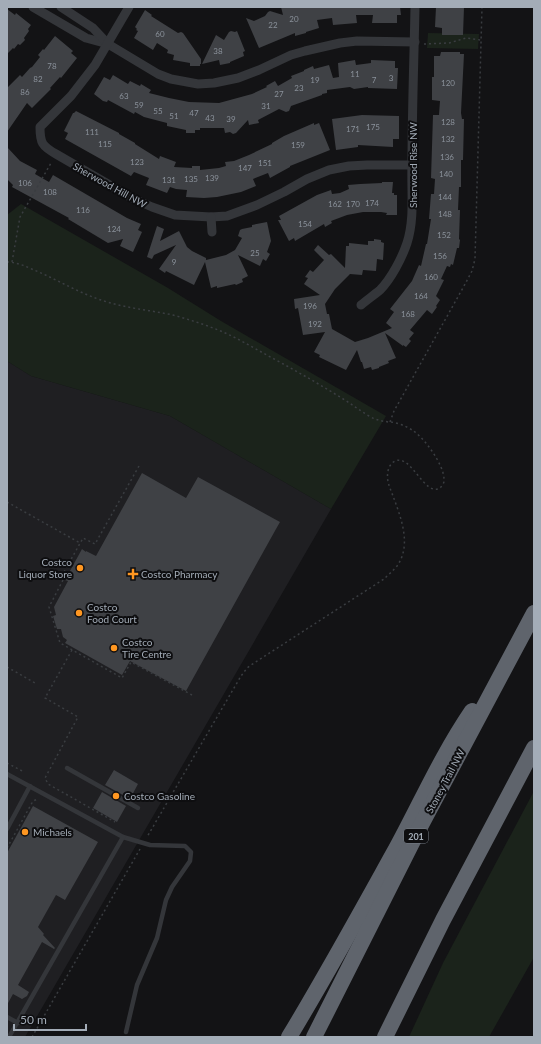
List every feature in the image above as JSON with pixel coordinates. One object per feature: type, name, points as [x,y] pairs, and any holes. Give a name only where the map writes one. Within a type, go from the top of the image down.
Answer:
[{"type":"highway","name":"Stoney Trail NW","points":[[314,1037],[420,827],[534,613]]},
{"type":"highway","points":[[289,1037],[396,849],[456,734],[521,636]]},
{"type":"highway","points":[[385,1037],[457,894],[534,748]]},
{"type":"highway","points":[[394,1037],[454,917],[457,894]]},
{"type":"street","points":[[33,7],[86,38],[108,44],[158,74],[171,79],[198,84],[214,83],[238,78],[291,55],[340,43],[358,41],[415,42]]},
{"type":"street","points":[[61,7],[93,28],[108,44]]},
{"type":"street","name":"Sherwood Hill NW","points":[[129,7],[95,65],[70,96],[40,127],[40,139],[46,148],[132,198],[152,207],[175,214],[211,217],[227,216],[257,205],[307,179],[329,170],[349,166],[412,165]]},
{"type":"street","name":"Sherwood Rise NW","points":[[361,305],[381,289],[401,259],[407,242],[413,212],[412,165],[415,7]]},
{"type":"street","points":[[211,217],[212,232]]},
{"type":"lane","points":[[67,768],[138,808]]},
{"type":"lane","points":[[7,774],[123,837],[150,845],[185,846],[191,852],[190,861],[172,887],[166,900],[157,938],[138,986],[126,1032]]},
{"type":"lane","points":[[7,829],[30,786]]},
{"type":"lane","points":[[10,1037],[123,837]]},
{"type":"lane","points":[[7,1017],[18,1023]]},
{"type":"path","points":[[390,422],[394,411],[472,271],[475,259],[482,7]]},
{"type":"path","points":[[415,42],[426,44],[449,43],[466,38],[481,40]]},
{"type":"path","points":[[12,262],[20,218],[56,154]]},
{"type":"path","points":[[7,262],[12,262],[34,270],[77,291],[101,300],[174,316],[214,328],[253,347],[291,368],[369,416],[378,420],[401,425],[412,430],[422,438],[431,449],[442,469],[444,479],[443,484],[439,488],[435,489],[428,486],[406,462],[397,460],[389,466],[387,474],[388,483],[405,537],[403,554],[396,567],[384,578],[246,668],[32,1037]]},
{"type":"path","points":[[139,466],[94,544],[83,538],[64,572],[63,580],[49,607],[60,643],[122,678],[131,662],[192,695]]},
{"type":"path","points":[[7,502],[80,543]]},
{"type":"path","points":[[72,650],[45,698],[78,717]]},
{"type":"path","points":[[7,667],[35,682]]},
{"type":"path","points":[[7,762],[24,772]]},
{"type":"path","points":[[7,848],[33,801],[40,799]]},
{"type":"shaded area","points":[[428,33],[479,34],[478,49],[427,48]]},
{"type":"shaded area","points":[[21,204],[386,416],[331,509],[170,416],[31,376],[7,361],[7,215]]},
{"type":"shaded area","points":[[7,361],[31,376],[170,416],[331,509],[25,1037],[7,1037]]},
{"type":"shaded area","points":[[534,791],[534,957],[489,1037],[409,1037],[443,963]]},
{"type":"building","points":[[281,7],[400,7],[401,15],[397,15],[397,23],[372,23],[373,15],[356,15],[357,23],[333,25],[332,18],[317,20],[319,28],[295,36],[295,33],[259,48],[246,18],[254,21],[265,16],[270,11],[283,15]]},
{"type":"building","points":[[436,7],[464,7],[463,35],[442,35],[442,28],[435,27]]},
{"type":"building","points":[[7,9],[15,15],[16,13],[31,25],[24,38],[25,40],[7,54]]},
{"type":"building","points":[[145,10],[152,15],[151,16],[178,33],[183,33],[201,59],[200,66],[190,66],[190,63],[173,60],[174,55],[167,53],[168,50],[157,43],[153,50],[134,38],[138,31],[135,27]]},
{"type":"building","points":[[231,31],[237,31],[245,51],[243,52],[244,56],[230,63],[220,65],[219,60],[202,64],[216,35],[224,40]]},
{"type":"building","points":[[55,36],[73,51],[71,53],[77,58],[61,78],[60,77],[50,88],[51,89],[32,108],[27,103],[7,132],[7,88],[20,75],[22,77],[32,67],[40,57],[38,55]]},
{"type":"building","points":[[441,52],[460,52],[460,54],[464,54],[461,113],[462,119],[464,119],[463,160],[461,160],[461,187],[459,187],[458,210],[460,210],[459,248],[457,248],[453,265],[451,264],[450,267],[447,266],[441,279],[444,280],[436,296],[440,300],[436,306],[437,307],[432,314],[427,310],[410,330],[414,333],[409,339],[411,341],[406,347],[385,333],[396,358],[388,361],[389,363],[379,368],[372,370],[371,367],[364,369],[357,350],[346,370],[319,357],[320,355],[314,352],[325,332],[303,335],[298,308],[295,309],[294,299],[320,295],[304,284],[308,278],[305,277],[310,270],[313,272],[324,260],[314,250],[318,245],[329,255],[331,254],[345,268],[346,246],[349,246],[349,243],[368,245],[368,241],[374,241],[374,239],[381,240],[381,242],[384,243],[383,260],[377,259],[376,271],[363,270],[362,275],[350,274],[335,289],[325,304],[332,329],[355,342],[392,328],[386,323],[394,312],[390,309],[412,281],[419,265],[421,266],[427,244],[431,219],[429,219],[431,194],[434,194],[435,179],[431,178],[433,115],[439,115],[440,101],[432,100],[432,77],[434,77],[434,56],[440,56]]},
{"type":"building","points":[[355,60],[356,65],[371,63],[371,60],[395,61],[395,68],[398,68],[397,89],[368,87],[354,89],[350,87],[327,90],[327,93],[291,106],[289,111],[286,112],[279,109],[258,120],[259,123],[249,125],[248,120],[236,133],[233,134],[230,132],[225,133],[224,128],[200,128],[200,130],[195,130],[195,133],[186,133],[186,130],[167,126],[167,123],[144,117],[135,112],[134,114],[108,100],[107,102],[103,101],[94,94],[104,77],[110,80],[113,75],[128,84],[130,81],[140,86],[141,84],[151,90],[149,93],[189,102],[219,103],[252,94],[267,87],[266,86],[275,81],[278,86],[292,78],[291,76],[313,66],[314,69],[329,65],[333,78],[339,77],[338,63]]},
{"type":"building","points":[[76,111],[119,133],[159,159],[160,156],[176,162],[174,167],[192,168],[192,166],[200,166],[200,170],[226,166],[225,162],[234,161],[249,155],[272,144],[284,136],[314,123],[314,125],[319,123],[330,150],[290,166],[270,178],[268,173],[253,179],[256,186],[241,192],[217,197],[186,197],[187,190],[170,187],[167,193],[146,185],[149,178],[134,172],[131,176],[65,139],[68,133],[64,131],[73,113]]},
{"type":"building","points":[[362,115],[399,116],[399,139],[393,139],[393,147],[358,145],[358,147],[336,150],[332,119]]},
{"type":"building","points":[[7,147],[20,161],[37,170],[35,174],[49,182],[53,175],[127,218],[141,224],[138,230],[142,232],[133,252],[120,246],[123,239],[108,243],[68,219],[69,218],[12,187],[13,185],[7,179]]},
{"type":"building","points":[[393,182],[392,193],[397,195],[397,215],[386,215],[387,213],[381,212],[363,212],[347,215],[331,221],[332,223],[325,227],[324,224],[295,241],[294,238],[289,241],[278,220],[281,220],[279,216],[317,195],[331,190],[332,194],[340,193],[349,189],[348,185]]},
{"type":"building","points":[[267,222],[271,241],[267,252],[270,254],[266,261],[263,259],[260,266],[238,255],[248,276],[242,279],[243,282],[236,285],[217,288],[217,286],[211,288],[205,262],[194,285],[159,269],[176,245],[154,255],[152,259],[147,257],[157,226],[164,229],[160,241],[179,231],[187,247],[206,258],[206,260],[226,255],[235,250],[242,238],[238,236],[240,230],[252,227],[252,225]]},
{"type":"building","points":[[142,473],[186,498],[198,477],[280,522],[186,691],[130,661],[122,675],[65,643],[67,640],[63,637],[61,629],[57,629],[53,616],[56,615],[54,607],[68,581],[65,580],[82,549],[96,556]]},
{"type":"building","points":[[114,770],[138,784],[130,799],[105,785]]},
{"type":"building","points":[[102,792],[126,806],[117,822],[93,808]]},
{"type":"building","points":[[33,806],[98,842],[65,900],[56,895],[38,927],[55,948],[54,949],[42,942],[18,985],[29,992],[27,996],[22,999],[13,994],[7,1005],[7,853]]},
{"type":"place","name":"Costco Liquor Store","points":[[80,568]]},
{"type":"place","name":"Costco Pharmacy","points":[[133,574]]},
{"type":"place","name":"Costco Food Court","points":[[79,613]]},
{"type":"place","name":"Costco Tire Centre","points":[[114,648]]},
{"type":"place","name":"Costco Gasoline","points":[[116,796]]},
{"type":"place","name":"Michaels","points":[[25,832]]}]
